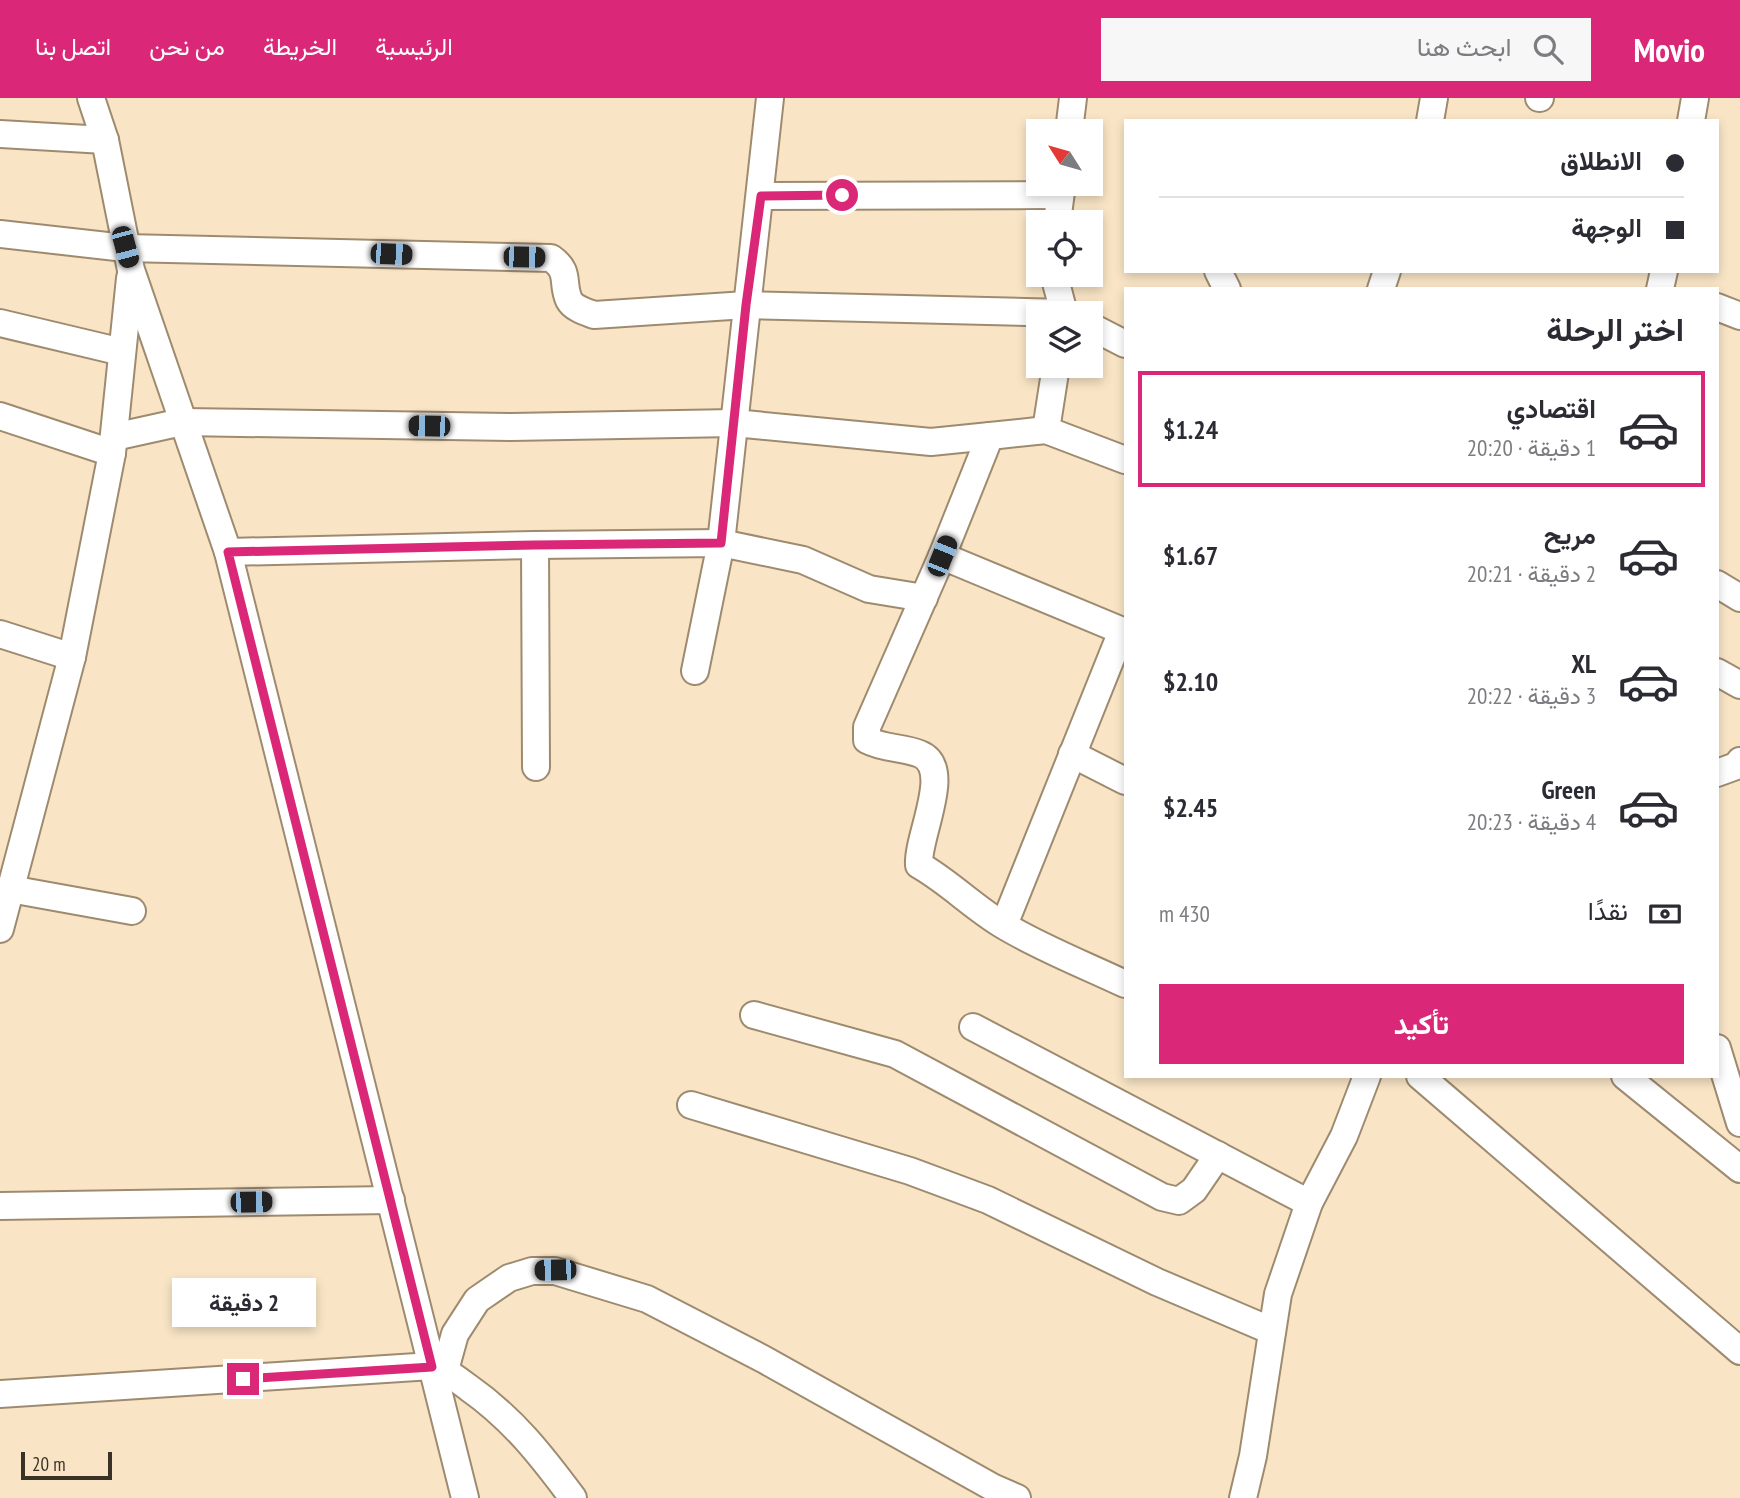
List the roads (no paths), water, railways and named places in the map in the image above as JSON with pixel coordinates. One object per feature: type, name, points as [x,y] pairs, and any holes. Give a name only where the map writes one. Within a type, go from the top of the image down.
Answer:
[{"type":"street","points":[[91,98],[105,140],[128,259],[228,552],[391,1200],[438,1368],[465,1498]]},
{"type":"street","points":[[695,671],[721,543],[770,98]]},
{"type":"street","points":[[1070,119],[1073,98]]},
{"type":"street","points":[[1430,119],[1434,98]]},
{"type":"street","points":[[1692,119],[1695,98]]},
{"type":"street","points":[[0,134],[105,140]]},
{"type":"street","points":[[761,196],[1026,190]]},
{"type":"street","points":[[0,234],[128,259],[551,258],[564,271],[569,301],[594,315],[746,305],[1026,312]]},
{"type":"street","points":[[0,929],[72,657],[113,445],[128,259]]},
{"type":"street","points":[[1719,307],[1740,316]]},
{"type":"street","points":[[0,323],[122,352]]},
{"type":"street","points":[[1103,333],[1124,343]]},
{"type":"street","points":[[1046,430],[1054,378]]},
{"type":"street","points":[[0,416],[113,445],[182,422],[511,427],[734,423],[931,442],[1046,430],[1124,460]]},
{"type":"street","points":[[990,436],[942,556],[867,727],[867,740],[877,746],[921,754],[934,766],[936,781],[918,852],[919,865],[1003,925],[1124,984]]},
{"type":"street","points":[[228,552],[721,543],[803,560],[869,589],[924,598]]},
{"type":"street","points":[[535,545],[536,767]]},
{"type":"street","points":[[942,556],[1124,632],[1003,925]]},
{"type":"street","points":[[1719,585],[1740,598]]},
{"type":"street","points":[[0,634],[72,657]]},
{"type":"street","points":[[1719,673],[1740,685]]},
{"type":"street","points":[[1072,754],[1124,780]]},
{"type":"street","points":[[1719,772],[1736,766],[1740,761]]},
{"type":"street","points":[[10,889],[132,911]]},
{"type":"street","points":[[754,1015],[895,1054],[1162,1197],[1179,1201],[1194,1190],[1218,1155]]},
{"type":"street","points":[[972,1027],[1310,1203]]},
{"type":"street","points":[[1719,1055],[1740,1123]]},
{"type":"street","points":[[1243,1498],[1253,1456],[1278,1294],[1310,1203],[1344,1136],[1366,1078]]},
{"type":"street","points":[[1422,1078],[1740,1351]]},
{"type":"street","points":[[1627,1078],[1740,1169]]},
{"type":"street","points":[[691,1105],[910,1171],[988,1200],[1157,1282],[1272,1331]]},
{"type":"street","points":[[0,1206],[391,1200]]},
{"type":"street","points":[[438,1368],[454,1334],[477,1300],[509,1278],[532,1271],[555,1270],[647,1299],[765,1360],[994,1488],[1017,1498]]},
{"type":"street","points":[[0,1394],[438,1368],[496,1408],[533,1445],[573,1498]]}]
